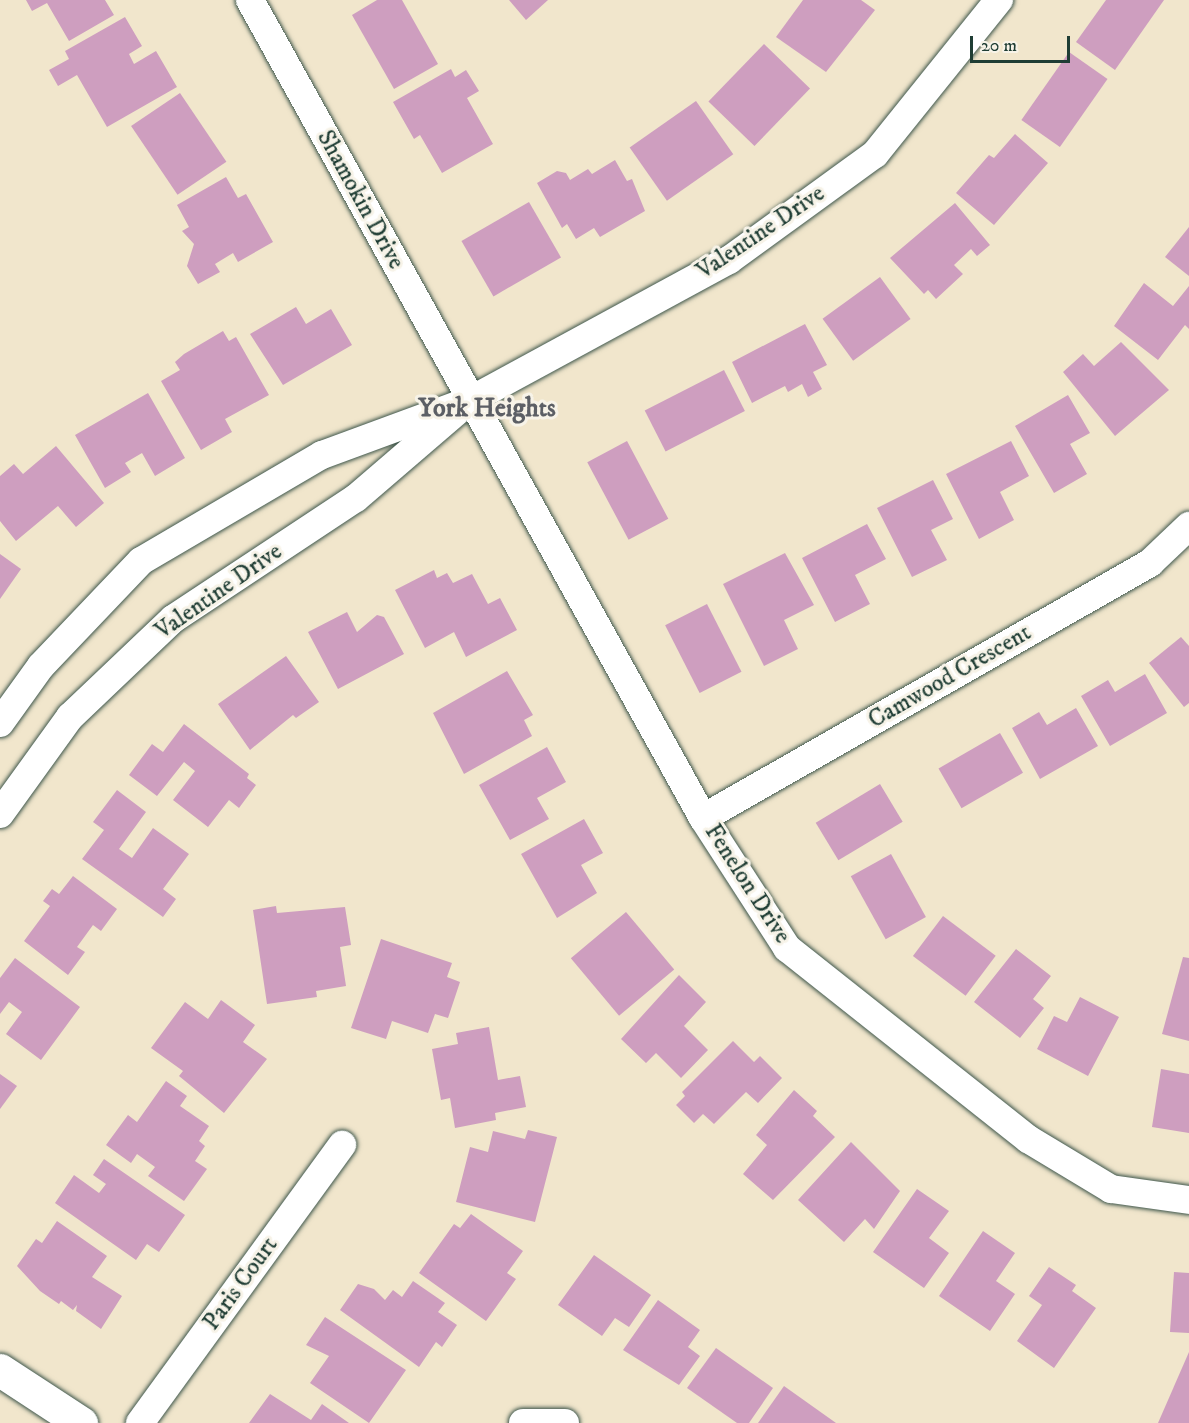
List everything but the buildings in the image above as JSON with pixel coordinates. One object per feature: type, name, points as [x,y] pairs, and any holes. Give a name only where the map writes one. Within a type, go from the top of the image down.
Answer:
[{"type":"main road","points":[[0,1370],[81,1423]]},
{"type":"street","name":"Valentine Drive","points":[[0,723],[41,666],[141,561],[322,454],[470,401],[729,260],[875,154],[999,0]]},
{"type":"street","name":"Shamokin Drive","points":[[257,3],[470,401]]},
{"type":"street","name":"Valentine Drive","points":[[0,814],[70,717],[173,619],[356,498],[470,401]]},
{"type":"street","name":"Fenelon Drive","points":[[470,401],[703,818],[787,948],[1028,1139],[1111,1189],[1189,1200]]},
{"type":"street","name":"Camwood Crescent","points":[[703,818],[1150,563],[1189,526]]},
{"type":"street","name":"Paris Court","points":[[140,1423],[342,1145]]},
{"type":"street","points":[[523,1423],[565,1423]]},
{"type":"district","name":"York Heights","points":[[487,409]]}]
